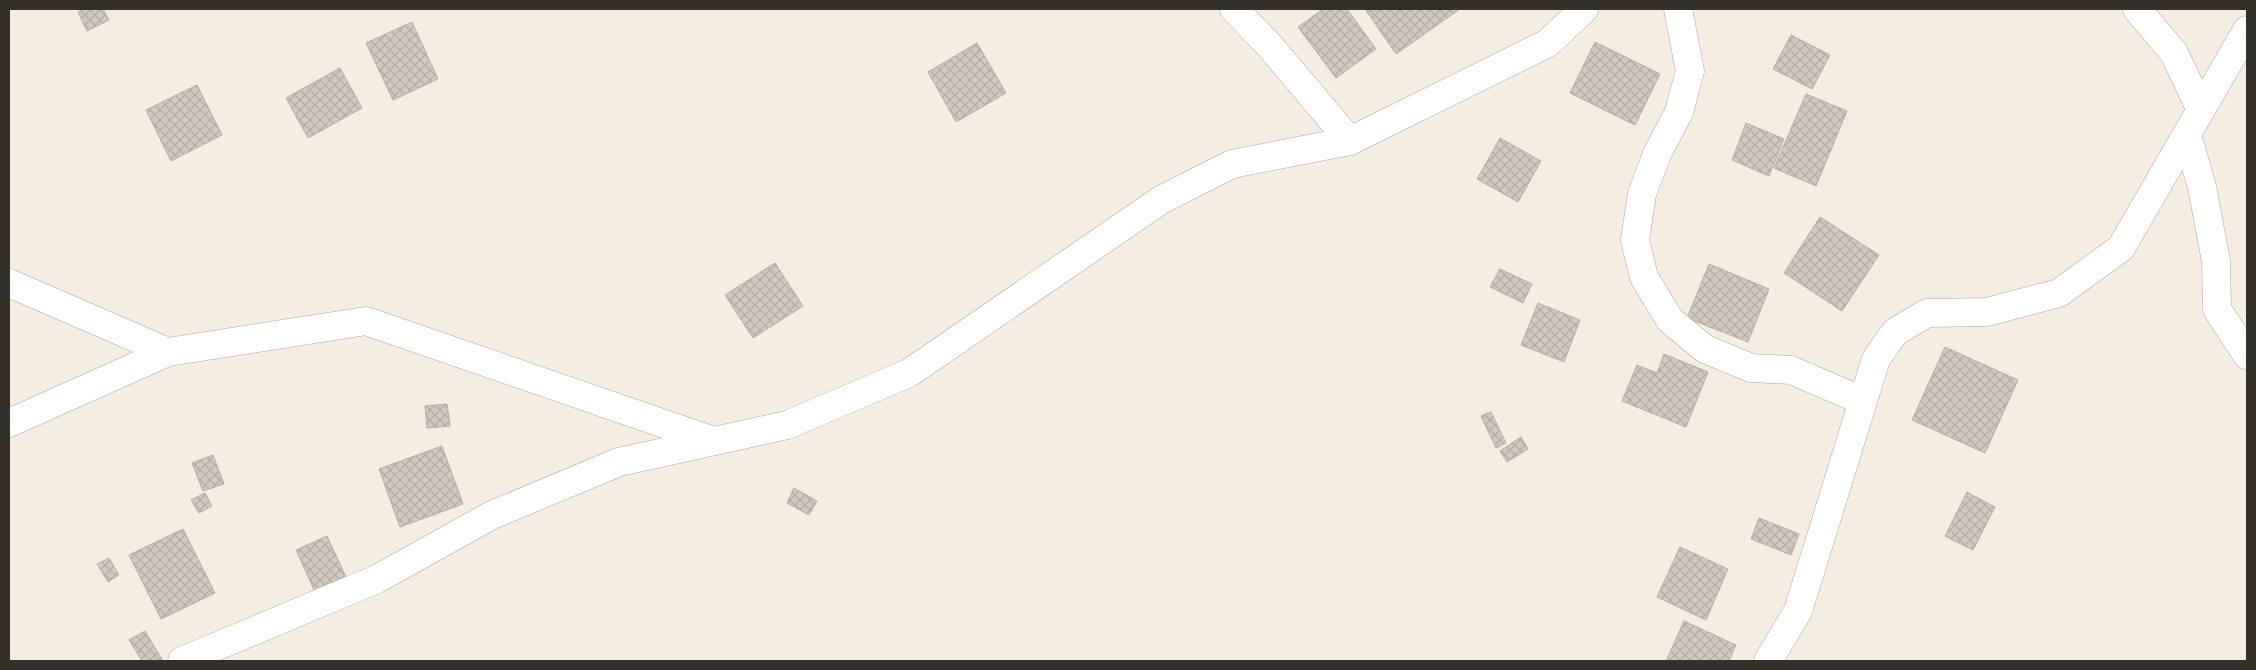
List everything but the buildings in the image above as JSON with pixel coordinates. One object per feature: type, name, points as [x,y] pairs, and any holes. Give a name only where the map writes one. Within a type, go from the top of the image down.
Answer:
[{"type":"street","points":[[1234,9],[1269,45],[1350,141]]},
{"type":"street","points":[[182,661],[377,579],[492,515],[619,462],[787,425],[909,373],[1161,200],[1232,164],[1350,141],[1548,43],[1584,9]]},
{"type":"street","points":[[1678,9],[1690,71],[1679,112],[1656,154],[1642,194],[1635,240],[1644,277],[1670,320],[1705,349],[1751,368],[1791,370],[1863,401]]},
{"type":"street","points":[[2137,9],[2174,53],[2201,110]]},
{"type":"street","points":[[1768,661],[1798,611],[1876,359],[1895,332],[1927,313],[1987,312],[2059,293],[2121,248],[2247,30]]},
{"type":"street","points":[[2187,135],[2202,187],[2216,261],[2217,309],[2247,355]]},
{"type":"street","points":[[9,283],[168,352]]},
{"type":"street","points":[[9,423],[168,352],[366,321],[714,441]]}]
